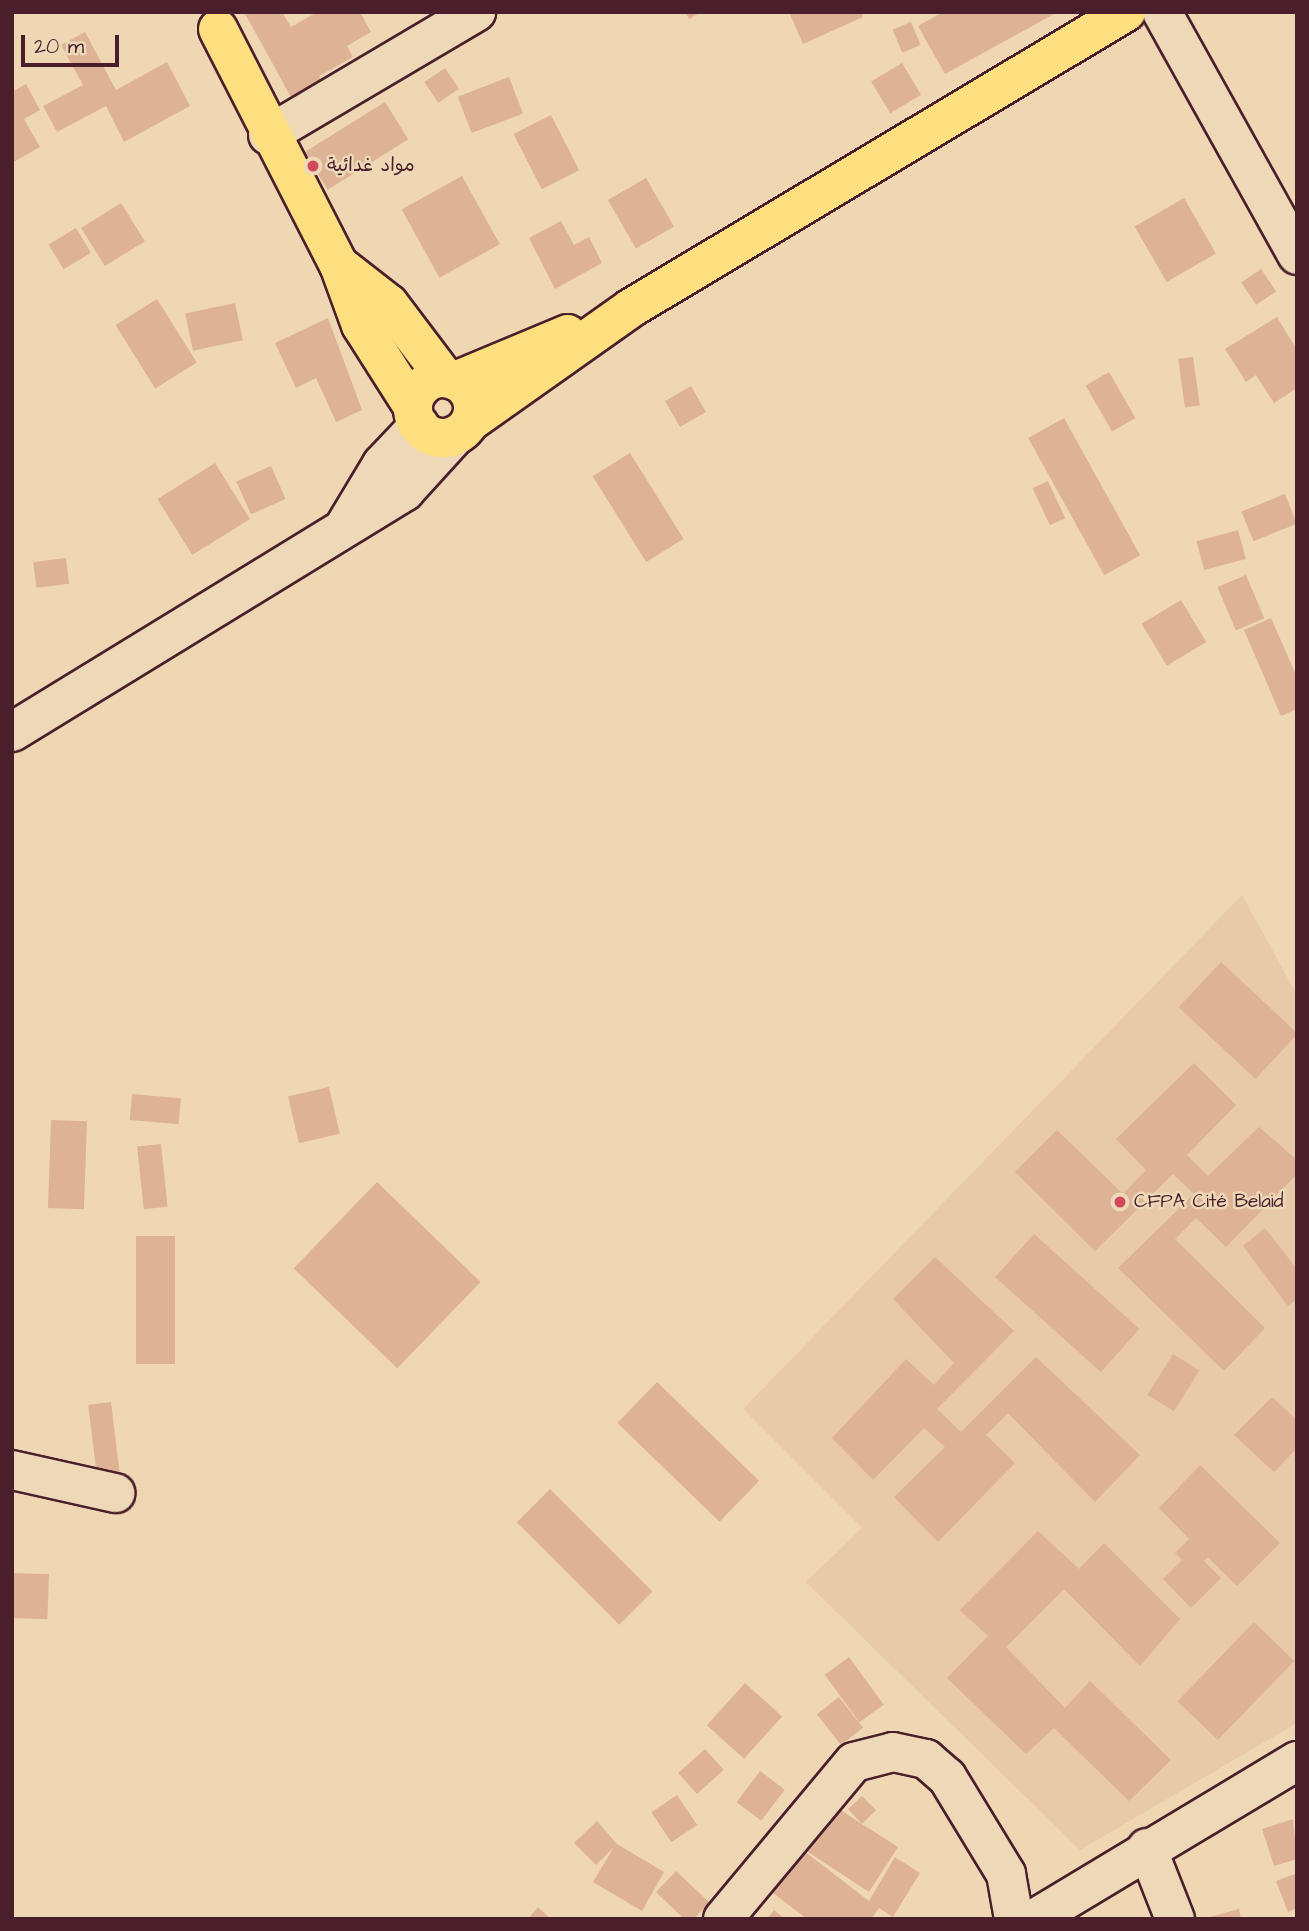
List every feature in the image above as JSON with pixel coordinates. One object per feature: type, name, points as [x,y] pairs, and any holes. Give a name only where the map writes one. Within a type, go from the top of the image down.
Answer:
[{"type":"main road","points":[[212,18],[268,135],[339,265],[361,325],[431,436],[463,429],[631,308],[1126,12]]},
{"type":"main road","points":[[339,265],[388,304],[473,403],[463,429]]},
{"type":"main road","points":[[416,416],[420,389],[631,308]]},
{"type":"street","points":[[268,135],[476,12]]},
{"type":"street","points":[[1162,12],[1297,255]]},
{"type":"street","points":[[344,526],[382,464],[416,416]]},
{"type":"street","points":[[12,732],[405,491],[463,429]]},
{"type":"street","points":[[12,1470],[115,1493]]},
{"type":"street","points":[[723,1919],[854,1762],[894,1752],[926,1759],[947,1777],[1006,1874],[1014,1919]]},
{"type":"street","points":[[1034,1919],[1147,1848],[1294,1771]]},
{"type":"street","points":[[1147,1848],[1175,1919]]},
{"type":"shaded area","name":"CFPA Cité Belaid","points":[[1242,895],[1297,995],[1297,1723],[1080,1850],[806,1582],[862,1528],[743,1409]]},
{"type":"building","points":[[244,12],[282,12],[291,27],[317,12],[360,12],[371,32],[347,46],[353,57],[319,76],[326,89],[296,106]]},
{"type":"building","points":[[685,12],[701,12],[689,19]]},
{"type":"building","points":[[789,12],[861,12],[863,17],[803,44]]},
{"type":"building","points":[[943,12],[1054,14],[945,74],[918,26]]},
{"type":"building","points":[[911,22],[921,45],[902,53],[893,30]]},
{"type":"building","points":[[85,32],[116,90],[167,62],[190,106],[124,142],[106,106],[57,132],[43,106],[83,85],[61,45]]},
{"type":"building","points":[[902,63],[921,95],[890,113],[871,82]]},
{"type":"building","points":[[445,68],[459,89],[438,103],[424,82]]},
{"type":"building","points":[[509,77],[523,113],[472,133],[458,97]]},
{"type":"building","points":[[26,84],[40,110],[24,119],[40,147],[12,163],[12,92]]},
{"type":"building","points":[[385,102],[408,139],[328,190],[304,152]]},
{"type":"building","points":[[551,115],[579,170],[542,189],[514,134]]},
{"type":"building","points":[[462,176],[500,244],[439,278],[402,209]]},
{"type":"building","points":[[646,178],[674,226],[636,248],[608,200]]},
{"type":"building","points":[[1184,198],[1216,253],[1167,282],[1135,226]]},
{"type":"building","points":[[121,203],[145,241],[105,266],[81,228]]},
{"type":"building","points":[[561,221],[574,245],[589,237],[602,263],[555,289],[529,238]]},
{"type":"building","points":[[76,228],[91,253],[64,269],[49,244]]},
{"type":"building","points":[[1261,269],[1276,291],[1256,305],[1241,282]]},
{"type":"building","points":[[157,299],[197,363],[155,389],[115,325]]},
{"type":"building","points":[[235,303],[243,340],[193,351],[185,314]]},
{"type":"building","points":[[1277,317],[1297,350],[1297,388],[1274,403],[1256,375],[1246,382],[1225,349]]},
{"type":"building","points":[[328,318],[362,410],[336,422],[316,378],[296,388],[275,343]]},
{"type":"building","points":[[1193,357],[1200,406],[1185,408],[1178,359]]},
{"type":"building","points":[[1109,372],[1136,418],[1112,431],[1086,386]]},
{"type":"building","points":[[691,386],[706,412],[680,427],[665,401]]},
{"type":"building","points":[[1064,418],[1140,555],[1104,575],[1028,438]]},
{"type":"building","points":[[630,453],[684,539],[646,562],[593,476]]},
{"type":"building","points":[[215,463],[250,519],[192,555],[157,499]]},
{"type":"building","points":[[271,466],[286,499],[251,514],[236,481]]},
{"type":"building","points":[[1048,481],[1065,518],[1050,525],[1033,488]]},
{"type":"building","points":[[1285,494],[1297,524],[1253,541],[1241,512]]},
{"type":"building","points":[[1238,530],[1246,559],[1204,570],[1196,541]]},
{"type":"building","points":[[66,558],[69,584],[36,588],[33,562]]},
{"type":"building","points":[[1246,575],[1264,618],[1236,630],[1217,587]]},
{"type":"building","points":[[1181,600],[1206,642],[1167,666],[1142,624]]},
{"type":"building","points":[[1271,618],[1297,677],[1297,709],[1281,716],[1244,630]]},
{"type":"building","points":[[1221,962],[1297,1033],[1256,1079],[1179,1007]]},
{"type":"building","points":[[1194,1063],[1236,1105],[1187,1155],[1208,1176],[1259,1127],[1297,1160],[1297,1174],[1226,1247],[1196,1218],[1175,1239],[1265,1328],[1224,1371],[1118,1268],[1194,1194],[1173,1174],[1095,1251],[1015,1172],[1057,1130],[1123,1194],[1146,1170],[1116,1139]]},
{"type":"building","points":[[329,1087],[340,1134],[299,1143],[288,1096]]},
{"type":"building","points":[[132,1094],[181,1098],[179,1124],[130,1120]]},
{"type":"building","points":[[51,1120],[87,1121],[84,1209],[48,1208]]},
{"type":"building","points":[[161,1144],[168,1207],[144,1209],[137,1147]]},
{"type":"building","points":[[377,1182],[481,1282],[397,1368],[294,1268]]},
{"type":"building","points":[[1265,1228],[1297,1269],[1297,1299],[1288,1306],[1243,1246]]},
{"type":"building","points":[[1034,1234],[1140,1329],[1101,1372],[995,1277]]},
{"type":"building","points":[[136,1236],[175,1236],[175,1364],[136,1364]]},
{"type":"building","points":[[935,1257],[1014,1331],[937,1409],[961,1432],[1036,1357],[1140,1455],[1095,1502],[1008,1413],[986,1435],[1015,1463],[938,1542],[894,1497],[945,1447],[924,1428],[873,1480],[832,1438],[906,1359],[934,1385],[954,1363],[893,1299]]},
{"type":"building","points":[[1173,1354],[1199,1370],[1174,1411],[1148,1395]]},
{"type":"building","points":[[657,1382],[759,1481],[720,1522],[617,1423]]},
{"type":"building","points":[[1272,1397],[1297,1420],[1297,1448],[1274,1472],[1234,1435]]},
{"type":"building","points":[[111,1402],[120,1474],[97,1477],[88,1405]]},
{"type":"building","points":[[1200,1465],[1280,1543],[1237,1586],[1208,1557],[1204,1561],[1221,1578],[1191,1608],[1163,1579],[1182,1560],[1175,1553],[1189,1539],[1159,1508]]},
{"type":"building","points":[[550,1489],[653,1592],[619,1625],[517,1522]]},
{"type":"building","points":[[1038,1531],[1079,1569],[1104,1543],[1180,1619],[1140,1666],[1064,1589],[1006,1647],[1065,1708],[1090,1681],[1171,1760],[1129,1801],[1054,1728],[1026,1754],[947,1678],[988,1636],[960,1610]]},
{"type":"building","points":[[12,1573],[49,1574],[47,1619],[12,1618]]},
{"type":"building","points":[[1254,1622],[1294,1661],[1218,1740],[1178,1701]]},
{"type":"building","points":[[849,1657],[884,1705],[859,1722],[825,1675]]},
{"type":"building","points":[[745,1683],[782,1716],[744,1759],[707,1725]]},
{"type":"building","points":[[839,1697],[863,1728],[841,1745],[817,1714]]},
{"type":"building","points":[[705,1749],[724,1770],[697,1794],[678,1773]]},
{"type":"building","points":[[760,1771],[785,1790],[761,1821],[737,1802]]},
{"type":"building","points":[[677,1795],[697,1825],[671,1842],[651,1812]]},
{"type":"building","points":[[862,1796],[876,1810],[862,1824],[848,1809]]},
{"type":"building","points":[[836,1807],[898,1847],[869,1892],[808,1852]]},
{"type":"building","points":[[1293,1819],[1297,1859],[1274,1866],[1262,1829]]},
{"type":"building","points":[[597,1821],[617,1844],[664,1872],[642,1911],[593,1882],[614,1847],[596,1865],[574,1843]]},
{"type":"building","points":[[804,1851],[869,1901],[895,1857],[920,1873],[893,1917],[879,1908],[871,1919],[807,1919],[773,1893]]},
{"type":"building","points":[[676,1871],[709,1902],[694,1919],[684,1919],[656,1892]]},
{"type":"building","points":[[1297,1873],[1297,1908],[1288,1912],[1276,1881]]},
{"type":"building","points":[[538,1907],[551,1919],[528,1919]]},
{"type":"building","points":[[1239,1909],[1241,1919],[1206,1919],[1206,1918]]},
{"type":"building","points":[[774,1910],[785,1919],[767,1919]]},
{"type":"place","name":"مواد غدائية","points":[[313,166]]},
{"type":"place","name":"CFPA Cité Belaid","points":[[1120,1202]]}]
